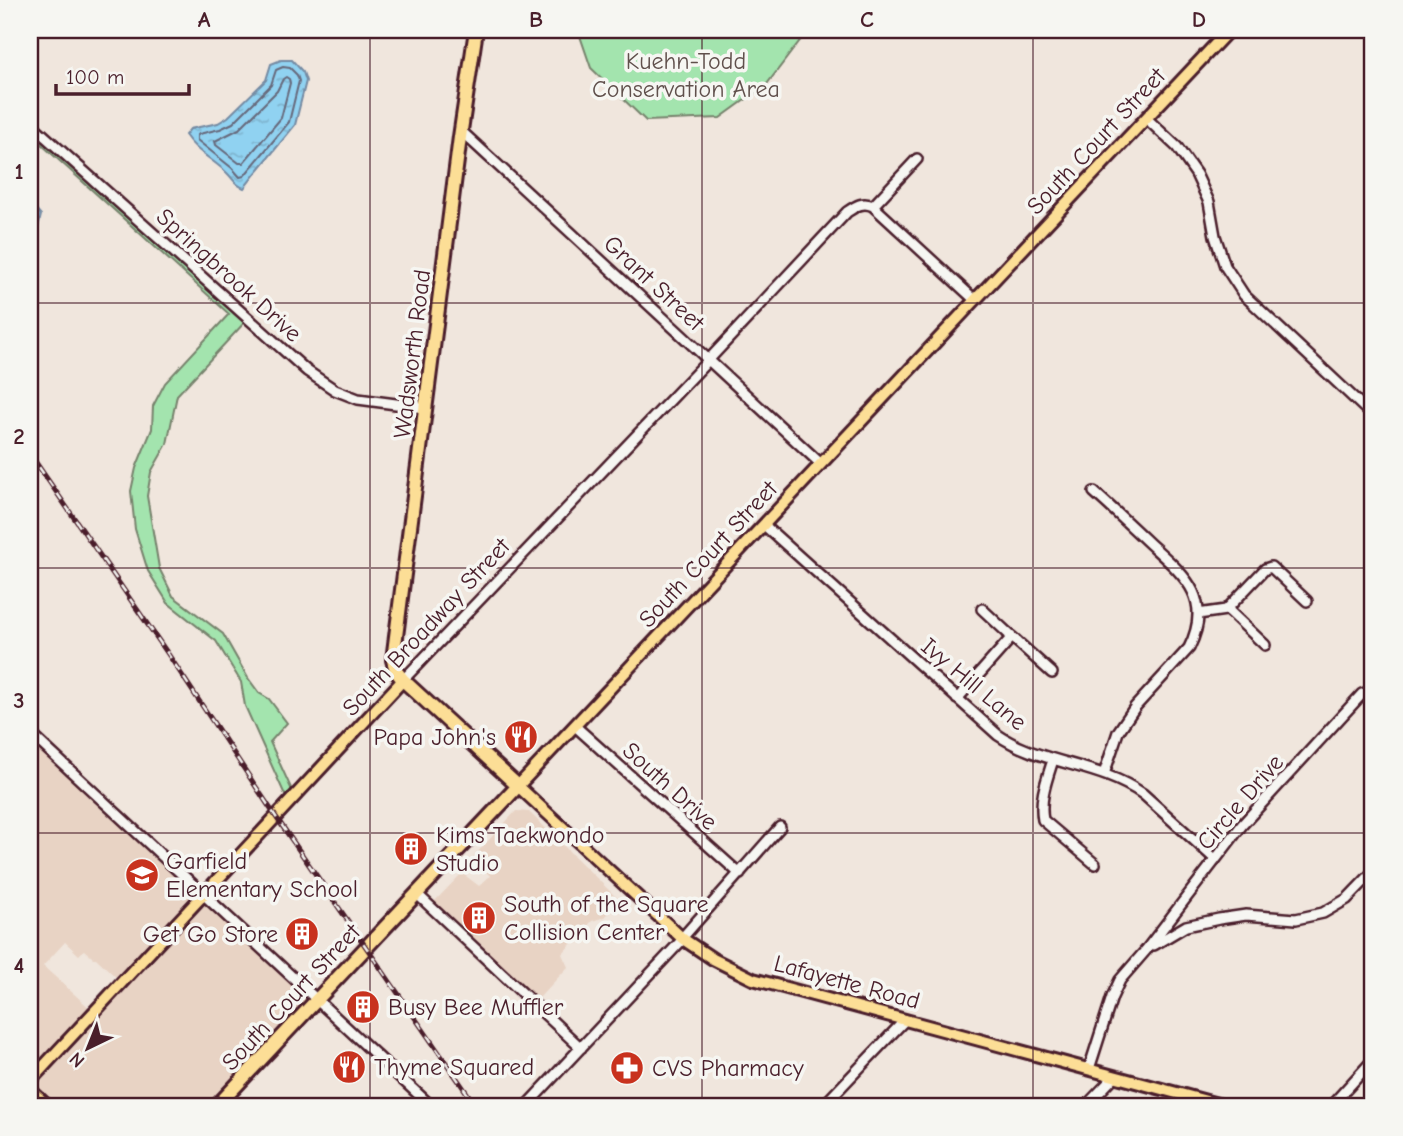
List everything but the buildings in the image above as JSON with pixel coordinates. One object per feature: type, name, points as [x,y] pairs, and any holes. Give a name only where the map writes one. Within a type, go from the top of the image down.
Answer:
[{"type":"highway","name":"Wadsworth Road","points":[[404,680],[396,671],[393,660],[476,30]]},
{"type":"highway","points":[[404,680],[518,786]]},
{"type":"highway","name":"South Court Street","points":[[217,1106],[518,786]]},
{"type":"highway","points":[[30,1091],[46,1106]]},
{"type":"main road","name":"South Court Street","points":[[518,786],[1229,30]]},
{"type":"main road","name":"South Broadway Street","points":[[30,1081],[404,680]]},
{"type":"main road","name":"Lafayette Road","points":[[518,786],[682,939],[753,979],[1225,1106]]},
{"type":"street","points":[[1146,118],[1177,147],[1196,174],[1209,202],[1224,266],[1244,295],[1373,416]]},
{"type":"street","name":"Springbrook Drive","points":[[30,123],[307,371],[335,390],[358,399],[426,408]]},
{"type":"street","name":"Grant Street","points":[[461,131],[821,464]]},
{"type":"street","points":[[918,159],[873,206],[975,300]]},
{"type":"street","name":"South Broadway Street","points":[[404,680],[847,212],[857,205],[867,203],[873,206]]},
{"type":"street","points":[[1094,492],[1183,575],[1194,594],[1198,614],[1197,627],[1189,648],[1135,707],[1118,732],[1104,774]]},
{"type":"street","name":"Ivy Hill Lane","points":[[764,525],[998,735],[1028,752],[1119,779],[1143,794],[1215,859]]},
{"type":"street","points":[[1198,614],[1227,609],[1265,569],[1271,567],[1307,601]]},
{"type":"street","points":[[982,609],[1052,673]]},
{"type":"street","points":[[1227,609],[1265,645]]},
{"type":"street","points":[[957,699],[1013,637]]},
{"type":"street","name":"Circle Drive","points":[[1089,1069],[1120,980],[1242,825],[1362,694],[1373,690]]},
{"type":"street","name":"South Drive","points":[[575,726],[740,874]]},
{"type":"street","points":[[31,737],[430,1106]]},
{"type":"street","points":[[1053,760],[1041,809],[1044,820],[1095,864]]},
{"type":"street","points":[[527,1106],[682,939],[780,827]]},
{"type":"street","name":"Circle Drive","points":[[1146,950],[1186,926],[1198,923],[1246,915],[1296,919],[1323,913],[1347,899],[1373,872]]},
{"type":"street","points":[[417,894],[581,1048]]},
{"type":"street","points":[[823,1106],[905,1020]]},
{"type":"street","points":[[1331,1106],[1373,1060]]},
{"type":"street","points":[[1086,1106],[1114,1077]]},
{"type":"shaded area","points":[[34,737],[316,1000],[217,1106],[46,1106],[30,1091],[30,836],[33,832],[30,829],[30,811],[33,808],[30,805],[30,742]],"holes":[[[65,942],[79,955],[84,950],[122,983],[94,1012],[43,966]]]},
{"type":"shaded area","points":[[516,811],[529,812],[620,901],[605,917],[592,921],[562,954],[568,967],[538,999],[434,902],[462,873],[479,886],[490,876],[473,857]]},
{"type":"green space","name":"Kuehn-Todd Conservation Area","points":[[578,30],[808,30],[767,84],[720,118],[646,121],[591,68]]},
{"type":"green space","points":[[30,126],[246,321],[177,395],[167,444],[151,472],[147,496],[159,568],[173,596],[223,634],[248,678],[259,693],[269,699],[287,723],[270,742],[295,797],[289,804],[245,706],[241,682],[216,641],[168,603],[148,571],[135,529],[131,491],[136,468],[152,429],[153,406],[165,383],[229,314],[30,134]]},
{"type":"water","points":[[292,60],[303,72],[306,81],[295,125],[244,188],[185,135],[190,129],[218,123],[228,117],[266,80],[271,64]]},
{"type":"water","points":[[30,202],[41,215],[30,253]]},
{"type":"railway","points":[[30,454],[476,1106]]},
{"type":"place","name":"Papa John's","points":[[521,737]]},
{"type":"place","name":"Kims Taekwondo Studio","points":[[411,849]]},
{"type":"place","name":"Garfield Elementary School","points":[[142,875]]},
{"type":"place","name":"South of the Square Collision Center","points":[[479,918]]},
{"type":"place","name":"Get Go Store","points":[[302,934]]},
{"type":"place","name":"Busy Bee Muffler","points":[[363,1007]]},
{"type":"place","name":"Thyme Squared","points":[[349,1067]]},
{"type":"place","name":"CVS Pharmacy","points":[[627,1068]]}]
